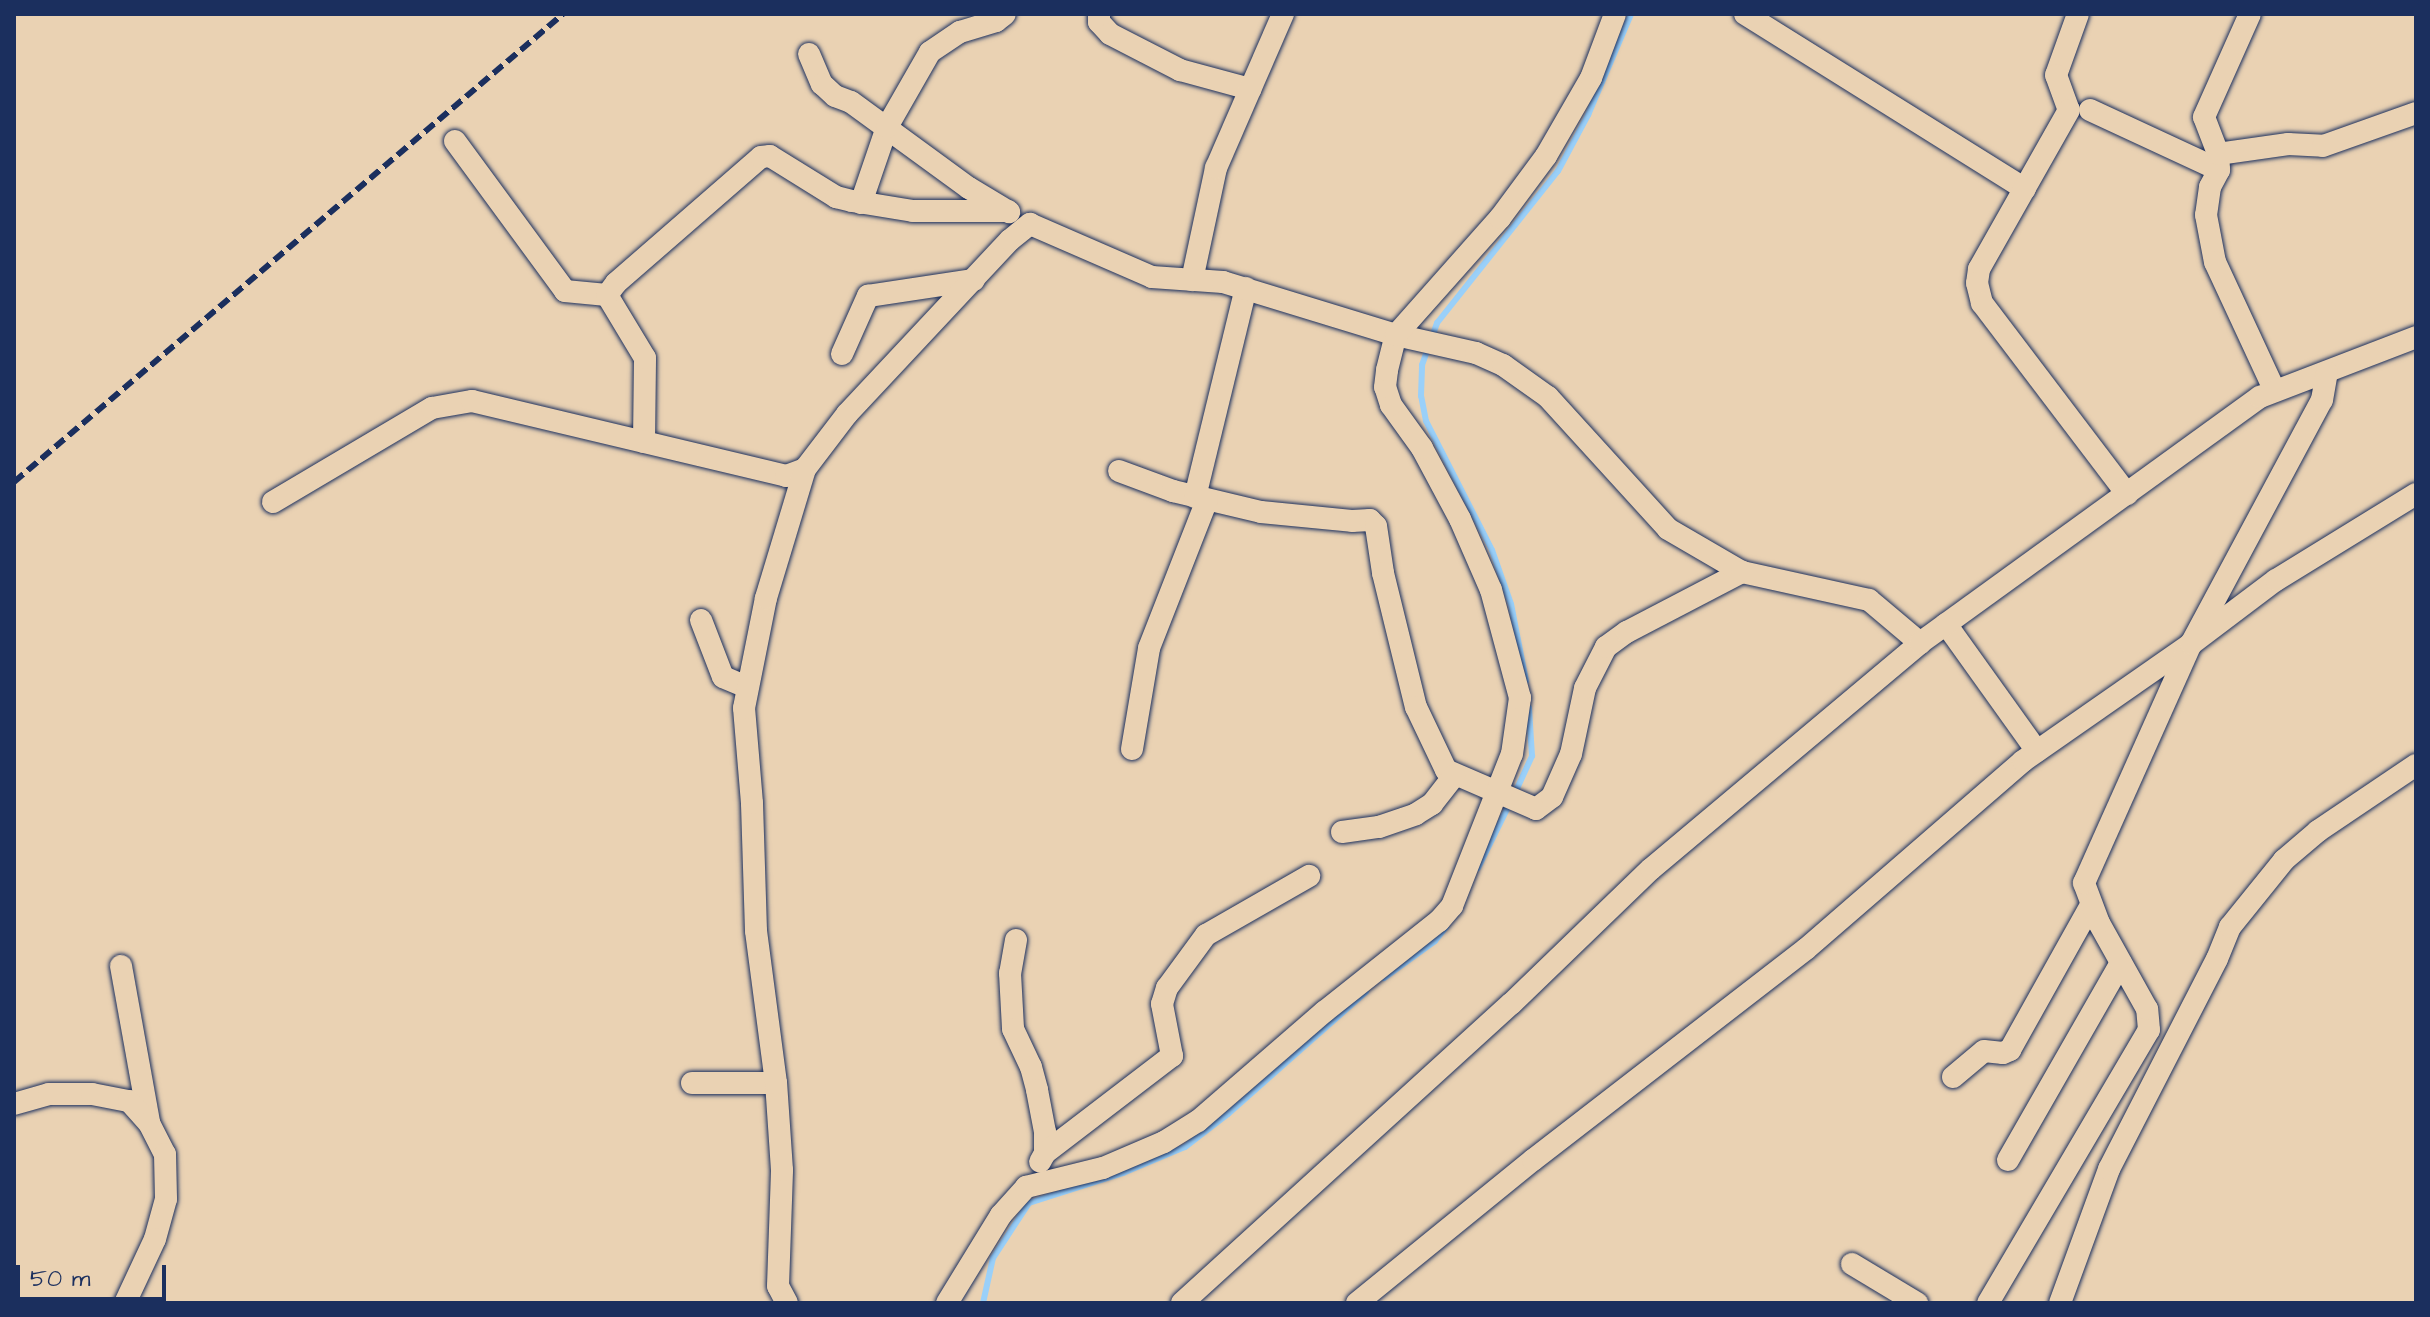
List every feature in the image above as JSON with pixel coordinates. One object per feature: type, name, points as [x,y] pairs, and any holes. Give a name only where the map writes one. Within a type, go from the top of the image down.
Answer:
[{"type":"street","points":[[861,203],[887,127],[930,52],[960,32],[996,21],[1005,14]]},
{"type":"street","points":[[1099,14],[1099,22],[1110,34],[1180,70],[1250,89]]},
{"type":"street","points":[[1026,1187],[1103,1168],[1164,1142],[1198,1121],[1348,992],[1439,921],[1452,906],[1501,794],[1512,754],[1520,698],[1491,590],[1460,519],[1422,448],[1391,405],[1385,387],[1405,337],[1546,156],[1591,78],[1615,14]]},
{"type":"street","points":[[1745,14],[2025,189]]},
{"type":"street","points":[[2078,14],[2056,75],[2069,110],[1979,269],[1978,292],[1982,303],[2127,494]]},
{"type":"street","points":[[2250,14],[2204,117],[2219,162],[2210,187],[2206,215],[2215,262],[2275,391]]},
{"type":"street","points":[[1192,280],[1216,168],[1278,16]]},
{"type":"street","points":[[809,54],[822,84],[887,127],[969,188],[1030,224],[1152,277],[1246,288],[1405,337],[1476,353],[1503,365],[1548,397],[1668,529],[1742,572],[1819,586],[1869,600],[1920,643]]},
{"type":"street","points":[[2090,110],[2219,162],[2288,144],[2323,146],[2416,113]]},
{"type":"street","points":[[455,141],[565,291],[607,295]]},
{"type":"street","points":[[607,295],[616,283],[761,157],[770,156],[836,197],[861,203],[924,212],[1008,211]]},
{"type":"street","points":[[787,1303],[778,1286],[782,1186],[776,1083],[756,931],[752,803],[744,720],[747,687],[766,598],[805,469],[847,414],[1010,240],[1030,224]]},
{"type":"street","points":[[842,354],[868,296],[974,280]]},
{"type":"street","points":[[1132,749],[1149,648],[1201,499],[1246,288]]},
{"type":"street","points":[[607,295],[645,358],[644,442]]},
{"type":"street","points":[[1182,1303],[1511,1004],[1651,869],[1920,643],[2260,397],[2416,337]]},
{"type":"street","points":[[1988,1303],[2149,1030],[2147,1009],[2091,905],[2084,883],[2191,644],[2322,400],[2327,372]]},
{"type":"street","points":[[273,502],[432,408],[472,401],[786,476],[805,469]]},
{"type":"street","points":[[1119,471],[1201,499],[1270,514],[1370,520],[1376,526],[1383,573],[1416,707],[1446,770],[1536,809],[1552,797],[1576,739],[1585,688],[1606,647],[1627,632],[1742,572]]},
{"type":"street","points":[[1357,1303],[1533,1160],[1806,949],[2037,751],[2191,644],[2276,580],[2416,494]]},
{"type":"street","points":[[701,620],[723,677],[747,687]]},
{"type":"street","points":[[1946,624],[2037,751]]},
{"type":"street","points":[[2060,1303],[2109,1169],[2217,959],[2230,927],[2284,860],[2318,831],[2416,765]]},
{"type":"street","points":[[1342,832],[1379,827],[1416,814],[1432,804],[1454,776]]},
{"type":"street","points":[[947,1303],[1001,1215],[1026,1187],[1045,1153],[1172,1056],[1162,1004],[1167,988],[1206,935],[1309,876]]},
{"type":"street","points":[[1953,1077],[1984,1051],[2003,1053],[2010,1050],[2091,905]]},
{"type":"street","points":[[1016,940],[1010,973],[1013,1029],[1031,1067],[1045,1132],[1045,1153]]},
{"type":"street","points":[[2008,1160],[2121,963]]},
{"type":"street","points":[[121,966],[149,1123]]},
{"type":"street","points":[[692,1083],[776,1083]]},
{"type":"street","points":[[14,1104],[49,1094],[92,1094],[129,1101],[149,1123],[165,1154],[166,1199],[155,1239],[125,1303]]},
{"type":"street","points":[[1852,1264],[1917,1303]]},
{"type":"waterway","points":[[1526,681],[1511,604],[1492,550],[1426,421],[1421,396],[1422,365],[1437,323],[1558,171],[1588,115],[1631,14]]},
{"type":"waterway","points":[[1515,793],[1532,756],[1529,708]]},
{"type":"waterway","points":[[1478,868],[1510,803]]},
{"type":"waterway","points":[[1384,978],[1435,941],[1446,927]]},
{"type":"waterway","points":[[983,1303],[993,1258],[1029,1203],[1123,1173],[1185,1147],[1228,1114],[1366,992]]},
{"type":"railway","points":[[14,482],[563,14]]}]
